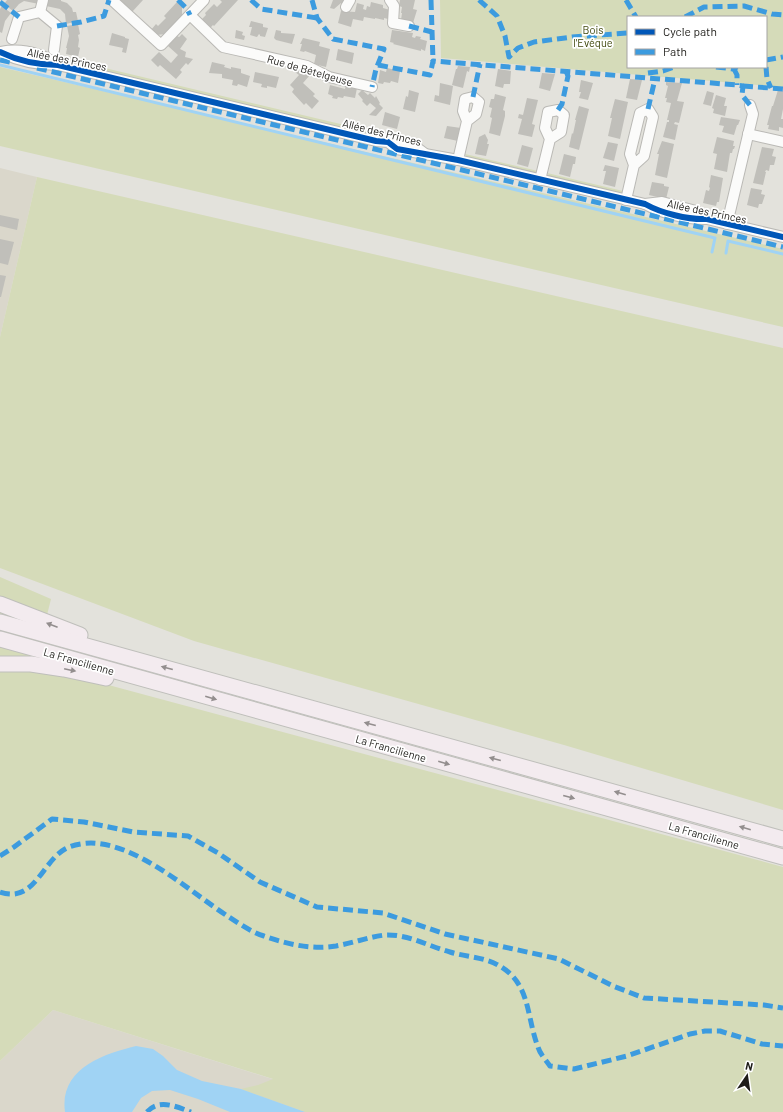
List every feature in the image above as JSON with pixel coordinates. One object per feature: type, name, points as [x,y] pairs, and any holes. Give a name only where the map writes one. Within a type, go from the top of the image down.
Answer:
[{"type":"highway","points":[[0,604],[96,640],[112,653]]},
{"type":"highway","name":"La Francilienne","points":[[0,622],[783,839]]},
{"type":"highway","name":"La Francilienne","points":[[0,639],[783,857]]},
{"type":"highway","points":[[0,664],[32,664],[64,669],[158,691],[173,688]]},
{"type":"street","points":[[40,12],[43,0]]},
{"type":"street","points":[[112,0],[161,45],[204,0]]},
{"type":"street","points":[[390,0],[394,6],[393,23],[409,26]]},
{"type":"street","points":[[12,39],[19,17],[40,12]]},
{"type":"street","points":[[40,12],[57,26],[54,50]]},
{"type":"street","name":"Rue de Bételgeuse","points":[[190,15],[223,47],[307,66],[329,77],[372,87]]},
{"type":"street","name":"Allée des Princes","points":[[0,52],[15,50],[46,57],[58,65],[376,141],[377,139],[392,138],[412,144],[424,153],[645,204],[662,202],[696,211],[707,219],[783,237]]},
{"type":"street","points":[[727,224],[753,114],[750,105]]},
{"type":"street","points":[[626,200],[634,165],[630,154],[640,114],[648,109],[653,117],[644,156],[634,165]]},
{"type":"street","points":[[458,160],[468,121]]},
{"type":"street","points":[[748,134],[783,142]]},
{"type":"street","points":[[540,180],[550,139]]},
{"type":"shaded area","points":[[0,168],[37,177],[0,337]]},
{"type":"shaded area","points":[[53,1010],[377,1112],[0,1112],[0,1061]]},
{"type":"green space","name":"Bois l'Evéque","points":[[440,0],[783,0],[783,87],[441,58]]},
{"type":"green space","points":[[50,55],[391,136],[377,137],[58,61]]},
{"type":"green space","points":[[0,67],[783,249],[783,327],[0,146]]},
{"type":"green space","points":[[465,154],[538,171],[532,173],[467,157]]},
{"type":"green space","points":[[547,173],[623,191],[619,194],[551,178]]},
{"type":"green space","points":[[37,177],[783,348],[783,810],[564,745],[194,641],[0,568],[0,337]]},
{"type":"green space","points":[[0,577],[51,599],[33,671],[53,673],[101,683],[783,867],[783,1112],[305,1112],[241,1089],[258,1085],[273,1079],[53,1010],[0,1061]]},
{"type":"water","points":[[136,1046],[153,1049],[163,1056],[177,1070],[202,1081],[241,1089],[305,1112],[230,1112],[170,1090],[152,1091],[141,1098],[132,1112],[65,1112],[65,1097],[69,1085],[76,1074],[97,1059],[123,1049]]},
{"type":"building","points":[[7,0],[40,0],[39,4],[24,1],[13,11],[4,4]]},
{"type":"building","points":[[47,0],[61,0],[67,3],[72,8],[73,12],[76,12],[78,21],[66,24],[65,14],[60,9],[46,6]]},
{"type":"building","points":[[119,0],[143,0],[132,12]]},
{"type":"building","points":[[220,0],[238,0],[214,26],[213,25],[210,28],[201,20],[206,15],[205,13],[214,4],[217,7],[222,2]]},
{"type":"building","points":[[333,0],[344,0],[343,3],[334,9],[330,8]]},
{"type":"building","points":[[400,0],[415,0],[413,9],[417,10],[413,23],[401,20],[402,7],[399,6]]},
{"type":"building","points":[[177,2],[182,7],[182,16],[166,34],[156,35],[151,30],[156,24],[158,26],[166,18],[164,16]]},
{"type":"building","points":[[371,2],[383,5],[383,8],[390,10],[388,19],[384,18],[384,20],[364,17],[363,21],[353,19],[351,27],[338,23],[341,11],[355,12],[357,3],[364,5],[363,9],[366,10],[367,6],[370,7]]},
{"type":"building","points":[[2,6],[11,13],[5,21],[2,33],[0,32],[0,9]]},
{"type":"building","points":[[251,21],[263,24],[263,27],[268,28],[265,37],[260,36],[259,34],[257,37],[250,35],[252,27],[249,27]]},
{"type":"building","points":[[78,24],[80,34],[78,35],[78,47],[80,48],[78,57],[66,54],[66,48],[69,36],[67,26]]},
{"type":"building","points":[[236,30],[243,32],[242,35],[245,36],[244,40],[235,38]]},
{"type":"building","points":[[276,30],[281,31],[281,33],[295,34],[292,44],[276,40],[274,38]]},
{"type":"building","points":[[392,30],[413,33],[412,37],[415,38],[416,36],[421,37],[420,39],[427,41],[425,51],[393,44],[394,43],[390,42]]},
{"type":"building","points":[[112,33],[129,39],[126,53],[122,52],[123,48],[109,45]]},
{"type":"building","points":[[182,34],[187,39],[180,49],[186,52],[185,57],[193,59],[188,65],[186,63],[180,70],[182,72],[176,79],[160,65],[158,67],[151,60],[159,52],[171,63],[178,55],[168,46],[177,36],[179,37]]},
{"type":"building","points":[[303,38],[320,42],[319,46],[330,49],[326,67],[314,64],[316,55],[305,51],[300,51],[302,44],[300,44]]},
{"type":"building","points":[[338,49],[354,53],[352,64],[336,60]]},
{"type":"building","points":[[212,62],[225,65],[224,67],[231,69],[231,67],[241,69],[241,73],[250,76],[247,87],[238,84],[237,86],[232,85],[233,80],[222,78],[222,74],[209,73]]},
{"type":"building","points":[[458,66],[470,67],[469,72],[467,71],[463,88],[452,85]]},
{"type":"building","points":[[298,68],[304,69],[310,75],[303,83],[315,94],[313,96],[319,101],[312,109],[306,103],[304,105],[292,92],[294,89],[290,85],[299,75],[295,72]]},
{"type":"building","points":[[387,68],[400,71],[398,83],[391,81],[390,83],[378,83],[380,70],[386,72]]},
{"type":"building","points":[[498,69],[511,71],[510,84],[504,84],[503,88],[495,86]]},
{"type":"building","points":[[255,72],[279,77],[276,88],[267,86],[267,88],[261,87],[262,84],[253,82]]},
{"type":"building","points":[[542,73],[555,74],[550,91],[539,88]]},
{"type":"building","points":[[630,79],[642,80],[637,100],[626,98]]},
{"type":"building","points":[[581,80],[593,83],[588,100],[579,98],[581,92],[579,92]]},
{"type":"building","points":[[666,82],[682,83],[677,101],[684,102],[679,123],[675,122],[674,124],[678,125],[675,140],[663,137],[667,122],[669,122],[669,120],[667,120],[671,103],[666,102],[667,98],[665,98],[668,86],[666,85]]},
{"type":"building","points":[[440,83],[453,86],[450,105],[434,101],[435,95],[439,96]]},
{"type":"building","points":[[330,85],[345,89],[346,85],[357,88],[355,98],[344,96],[343,98],[338,97],[337,99],[332,98],[333,96],[328,94]]},
{"type":"building","points":[[362,90],[368,95],[370,93],[375,98],[376,96],[380,103],[379,104],[383,108],[376,116],[369,115],[376,108],[370,103],[367,106],[362,101],[363,100],[358,94]]},
{"type":"building","points":[[409,90],[419,93],[415,112],[403,109]]},
{"type":"building","points":[[778,90],[783,91],[783,109],[781,119],[783,119],[783,128],[779,127],[779,131],[768,129],[769,125],[767,125]]},
{"type":"building","points":[[707,91],[714,93],[711,106],[703,104]]},
{"type":"building","points":[[495,94],[506,97],[503,110],[505,111],[505,116],[500,136],[489,133],[492,108],[489,107],[491,99],[494,99]]},
{"type":"building","points":[[716,95],[726,98],[724,106],[727,106],[725,116],[713,113],[714,109],[712,108]]},
{"type":"building","points":[[527,98],[538,100],[532,124],[535,125],[532,137],[518,134],[522,119],[518,118],[519,114],[523,115]]},
{"type":"building","points":[[615,99],[628,102],[620,139],[608,136],[612,118],[610,118]]},
{"type":"building","points":[[579,106],[589,109],[579,150],[569,147]]},
{"type":"building","points":[[385,112],[400,117],[397,129],[382,125]]},
{"type":"building","points":[[721,117],[740,120],[734,135],[722,132],[724,126],[719,125]]},
{"type":"building","points":[[447,126],[461,128],[458,141],[444,138]]},
{"type":"building","points":[[485,134],[488,140],[487,144],[489,144],[486,156],[475,154],[479,137]]},
{"type":"building","points":[[717,137],[734,141],[733,146],[735,146],[732,153],[730,153],[727,172],[714,169],[717,154],[713,153]]},
{"type":"building","points":[[662,141],[674,144],[667,178],[655,175],[659,154],[657,154]]},
{"type":"building","points":[[608,142],[618,144],[614,161],[603,158]]},
{"type":"building","points":[[522,145],[533,148],[528,167],[517,164]]},
{"type":"building","points":[[762,147],[774,149],[772,156],[776,157],[774,165],[770,165],[769,171],[766,170],[765,172],[763,185],[753,183]]},
{"type":"building","points":[[564,154],[576,157],[570,177],[559,174]]},
{"type":"building","points":[[605,165],[619,168],[615,187],[603,184],[606,171],[603,171]]},
{"type":"building","points":[[711,175],[723,178],[719,202],[717,202],[716,206],[703,203],[706,190],[709,191],[710,188]]},
{"type":"building","points":[[652,182],[664,184],[664,186],[669,187],[666,199],[649,195]]},
{"type":"building","points":[[751,188],[762,190],[761,194],[765,195],[762,204],[759,204],[758,208],[747,205]]},
{"type":"building","points":[[0,215],[19,219],[17,230],[0,226]]},
{"type":"building","points":[[0,239],[14,242],[8,265],[0,263]]},
{"type":"building","points":[[0,275],[6,276],[1,297],[0,297]]},
{"type":"waterway","points":[[0,65],[715,238],[712,252]]},
{"type":"waterway","points":[[726,253],[728,241],[783,254]]},
{"type":"marked path","points":[[57,26],[104,16],[109,0]]},
{"type":"marked path","points":[[178,0],[187,9],[190,15]]},
{"type":"marked path","points":[[251,0],[261,9],[317,18]]},
{"type":"marked path","points":[[312,0],[317,18],[333,39],[384,49],[376,69],[372,87]]},
{"type":"marked path","points":[[431,0],[433,61]]},
{"type":"marked path","points":[[479,0],[497,16],[505,36],[509,57],[518,48],[534,42],[572,37],[627,33]]},
{"type":"marked path","points":[[626,0],[635,16]]},
{"type":"marked path","points":[[0,2],[19,17]]},
{"type":"marked path","points":[[687,16],[704,7],[744,6],[772,14],[783,15]]},
{"type":"marked path","points":[[409,26],[432,32]]},
{"type":"marked path","points":[[767,60],[783,57]]},
{"type":"marked path","points":[[0,60],[14,63]]},
{"type":"marked path","points":[[378,65],[430,75],[433,61],[737,85],[743,86],[742,95],[750,105]]},
{"type":"marked path","points":[[473,97],[480,64]]},
{"type":"marked path","points":[[37,68],[783,247]]},
{"type":"marked path","points":[[648,73],[671,68]]},
{"type":"marked path","points":[[725,68],[736,68]]},
{"type":"marked path","points":[[766,68],[767,79],[771,88]]},
{"type":"marked path","points":[[734,69],[737,75],[737,85]]},
{"type":"marked path","points":[[558,110],[562,104],[568,76],[566,71]]},
{"type":"marked path","points":[[648,109],[655,79]]},
{"type":"marked path","points":[[743,86],[783,89]]},
{"type":"marked path","points":[[0,856],[52,819],[84,822],[133,832],[188,836],[218,853],[260,882],[317,907],[383,913],[445,934],[559,959],[613,986],[644,998],[764,1005],[783,1008]]},
{"type":"marked path","points":[[0,892],[12,894],[21,892],[29,887],[37,880],[57,855],[65,849],[78,844],[88,843],[109,845],[127,851],[145,860],[241,925],[273,939],[299,946],[327,947],[379,936],[393,935],[410,938],[456,954],[493,962],[509,972],[522,991],[539,1050],[550,1066],[574,1069],[627,1056],[690,1034],[705,1031],[720,1031],[762,1044],[783,1046]]},
{"type":"marked path","points":[[147,1112],[157,1105],[174,1106],[191,1112]]},
{"type":"cycle path","points":[[0,52],[28,62],[58,65],[376,141],[388,142],[397,149],[458,160],[645,204],[675,215],[707,219],[783,237]]}]
